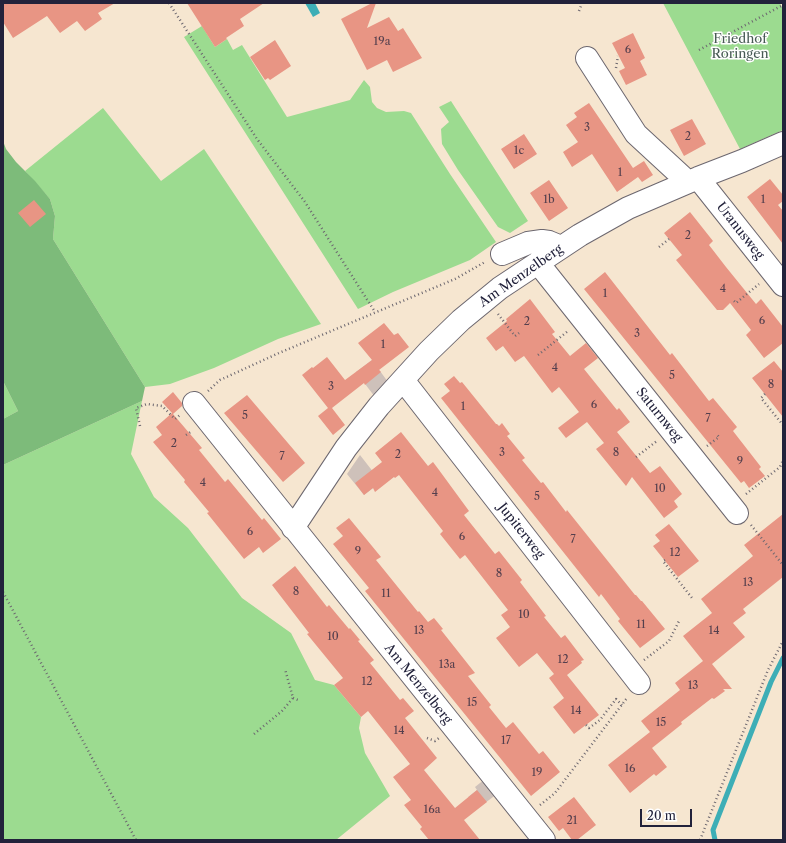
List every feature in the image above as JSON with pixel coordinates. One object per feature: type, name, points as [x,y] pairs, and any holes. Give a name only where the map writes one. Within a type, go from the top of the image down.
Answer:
[{"type":"street","name":"Uranusweg","points":[[587,58],[636,134],[693,180],[778,278]]},
{"type":"street","name":"Am Menzelberg","points":[[293,528],[346,448],[379,406],[429,351],[461,320],[500,288],[580,235],[628,208],[783,143]]},
{"type":"street","points":[[502,254],[528,243],[542,241],[561,247]]},
{"type":"street","name":"Saturnweg","points":[[538,263],[734,509]]},
{"type":"street","name":"Jupiterweg","points":[[403,380],[634,677]]},
{"type":"street","name":"Am Menzelberg","points":[[194,403],[544,840]]},
{"type":"path","points":[[169,3],[257,139],[305,202],[375,312]]},
{"type":"path","points":[[580,11],[582,3]]},
{"type":"path","points":[[699,50],[783,5]]},
{"type":"path","points":[[659,247],[669,239]]},
{"type":"path","points":[[140,426],[136,408],[147,404],[162,406],[175,419],[220,380],[279,353],[455,279],[502,254]]},
{"type":"path","points":[[734,301],[736,303],[778,278]]},
{"type":"path","points":[[486,299],[515,336],[519,333]]},
{"type":"path","points":[[765,394],[761,398],[783,425]]},
{"type":"path","points":[[636,457],[671,430]]},
{"type":"path","points":[[783,460],[780,468],[734,509],[750,524],[783,565]]},
{"type":"path","points":[[664,560],[663,561],[692,598]]},
{"type":"path","points":[[3,592],[136,840]]},
{"type":"path","points":[[634,677],[669,641],[679,622]]},
{"type":"path","points":[[700,840],[768,670],[783,641]]},
{"type":"path","points":[[285,669],[293,698]]},
{"type":"path","points":[[293,698],[298,700]]},
{"type":"path","points":[[254,734],[282,711],[293,698]]},
{"type":"path","points":[[586,725],[589,728],[600,720],[616,699],[622,705]]},
{"type":"path","points":[[525,817],[555,793],[617,712]]},
{"type":"path","points":[[427,738],[434,740]]},
{"type":"shaded area","points":[[372,360],[388,382],[375,397],[356,372]]},
{"type":"shaded area","points":[[360,455],[381,482],[364,495],[347,474]]},
{"type":"shaded area","points":[[485,779],[497,794],[477,809],[468,797],[477,790],[475,787]]},
{"type":"green space","name":"Friedhof Roringen","points":[[663,3],[780,3],[783,10],[783,130],[740,149]]},
{"type":"green space","points":[[202,26],[215,47],[227,39],[233,50],[242,45],[287,117],[350,100],[364,80],[370,87],[372,102],[377,108],[386,112],[404,111],[411,113],[496,242],[470,260],[393,292],[358,309],[184,37]]},
{"type":"green space","points":[[451,101],[528,221],[510,233],[498,227],[458,170],[442,144],[441,129],[449,122],[439,107]]},
{"type":"green space","points":[[103,108],[161,181],[204,149],[321,324],[278,339],[214,368],[170,384],[145,387],[53,239],[55,216],[50,199],[25,171]]},
{"type":"green space","points":[[3,141],[6,149],[16,162],[50,199],[55,216],[53,239],[145,387],[142,401],[3,465],[3,419],[18,411],[3,381]]},
{"type":"green space","points":[[3,381],[18,411],[3,419]]},
{"type":"green space","points":[[142,401],[131,454],[154,497],[188,528],[242,598],[291,633],[315,680],[334,685],[361,717],[359,728],[365,753],[390,796],[336,840],[3,840],[3,465]]},
{"type":"water","points":[[305,3],[315,3],[320,13],[313,17]]},
{"type":"building","points":[[3,3],[115,3],[98,13],[102,19],[85,31],[77,21],[60,33],[47,16],[13,38],[3,22]]},
{"type":"building","points":[[187,3],[264,3],[240,19],[244,26],[215,47]]},
{"type":"building","points":[[372,3],[376,3],[367,28],[389,17],[398,31],[403,28],[422,58],[393,72],[387,60],[367,70],[341,19]]},
{"type":"building","points":[[633,33],[645,58],[640,61],[647,75],[626,85],[619,71],[625,68],[612,43]]},
{"type":"building","points":[[275,40],[291,66],[270,80],[268,78],[265,80],[250,57]]},
{"type":"building","points":[[589,103],[633,168],[644,161],[653,175],[642,182],[638,177],[617,192],[592,154],[572,167],[563,152],[578,142],[566,125],[577,117],[574,113]]},
{"type":"building","points":[[692,119],[706,144],[684,156],[670,130]]},
{"type":"building","points":[[524,134],[537,154],[514,169],[501,149]]},
{"type":"building","points":[[770,179],[783,195],[783,201],[778,205],[783,211],[783,244],[747,197]]},
{"type":"building","points":[[549,180],[568,208],[549,221],[530,193]]},
{"type":"building","points":[[34,200],[46,214],[30,227],[18,213]]},
{"type":"building","points":[[690,212],[713,241],[709,245],[726,267],[756,304],[761,299],[783,327],[783,343],[764,358],[746,335],[751,330],[730,303],[723,310],[717,310],[676,260],[682,255],[664,233]]},
{"type":"building","points":[[605,272],[670,355],[672,353],[709,401],[713,398],[737,427],[733,431],[761,467],[759,469],[765,476],[749,488],[744,481],[741,483],[584,289]]},
{"type":"building","points":[[530,299],[555,332],[552,334],[570,356],[586,343],[598,358],[584,369],[617,410],[619,408],[630,422],[617,432],[650,473],[660,466],[682,494],[674,501],[678,507],[664,518],[632,477],[626,486],[596,449],[604,443],[587,422],[566,438],[558,428],[579,412],[559,387],[552,393],[524,356],[515,362],[503,346],[496,351],[486,338],[507,321],[506,319]]},
{"type":"building","points":[[384,323],[394,335],[398,333],[409,347],[379,370],[381,372],[365,385],[364,383],[332,408],[345,425],[333,435],[318,416],[328,408],[302,375],[327,357],[345,380],[372,360],[358,343]]},
{"type":"building","points":[[774,361],[783,372],[783,417],[752,378]]},
{"type":"building","points":[[454,376],[460,383],[462,382],[496,424],[499,426],[502,423],[510,434],[507,436],[525,458],[522,460],[541,483],[543,482],[566,512],[567,510],[635,595],[642,601],[665,629],[640,648],[618,621],[620,619],[601,594],[599,597],[441,398],[450,391],[444,384]]},
{"type":"building","points":[[173,392],[182,403],[182,406],[173,414],[202,448],[199,450],[225,482],[228,479],[262,520],[264,518],[281,539],[263,553],[259,547],[244,559],[207,513],[209,512],[184,482],[185,480],[153,442],[162,435],[156,427],[172,413],[162,402]]},
{"type":"building","points":[[247,395],[305,463],[283,482],[224,413]]},
{"type":"building","points":[[401,432],[428,466],[433,462],[469,511],[464,515],[495,554],[499,551],[522,580],[520,582],[546,616],[544,617],[561,638],[565,635],[584,660],[581,661],[582,663],[567,675],[599,715],[574,734],[553,707],[564,698],[549,678],[554,674],[537,653],[519,667],[496,638],[510,627],[501,615],[508,610],[465,555],[460,559],[440,534],[443,531],[399,475],[395,478],[394,477],[375,492],[373,488],[364,495],[355,483],[382,462],[375,453]]},
{"type":"building","points":[[783,514],[783,577],[743,609],[746,613],[733,623],[745,637],[712,664],[732,689],[723,689],[725,691],[714,699],[712,698],[681,722],[682,724],[652,748],[667,767],[656,776],[654,774],[630,793],[608,765],[650,732],[641,721],[680,690],[675,683],[703,661],[683,636],[712,613],[701,599],[753,556],[744,545]]},
{"type":"building","points":[[349,518],[381,557],[376,560],[418,612],[419,611],[428,622],[434,618],[443,629],[441,630],[475,673],[468,676],[491,705],[489,707],[506,728],[513,722],[539,754],[543,751],[560,772],[531,796],[365,591],[369,588],[333,544],[343,536],[336,528]]},
{"type":"building","points":[[669,524],[699,561],[678,577],[653,546],[660,541],[655,535]]},
{"type":"building","points":[[295,566],[327,607],[329,605],[360,640],[358,641],[374,660],[370,663],[400,700],[403,698],[414,711],[405,718],[437,758],[424,770],[455,808],[477,790],[487,802],[464,820],[480,840],[429,840],[420,829],[422,827],[404,805],[411,800],[393,777],[410,764],[368,711],[361,717],[334,685],[343,678],[307,634],[309,633],[272,585]]},
{"type":"building","points":[[574,797],[596,825],[577,840],[572,840],[563,828],[559,831],[548,817]]},
{"type":"waterway","points":[[715,840],[713,830],[771,682],[783,658]]}]
